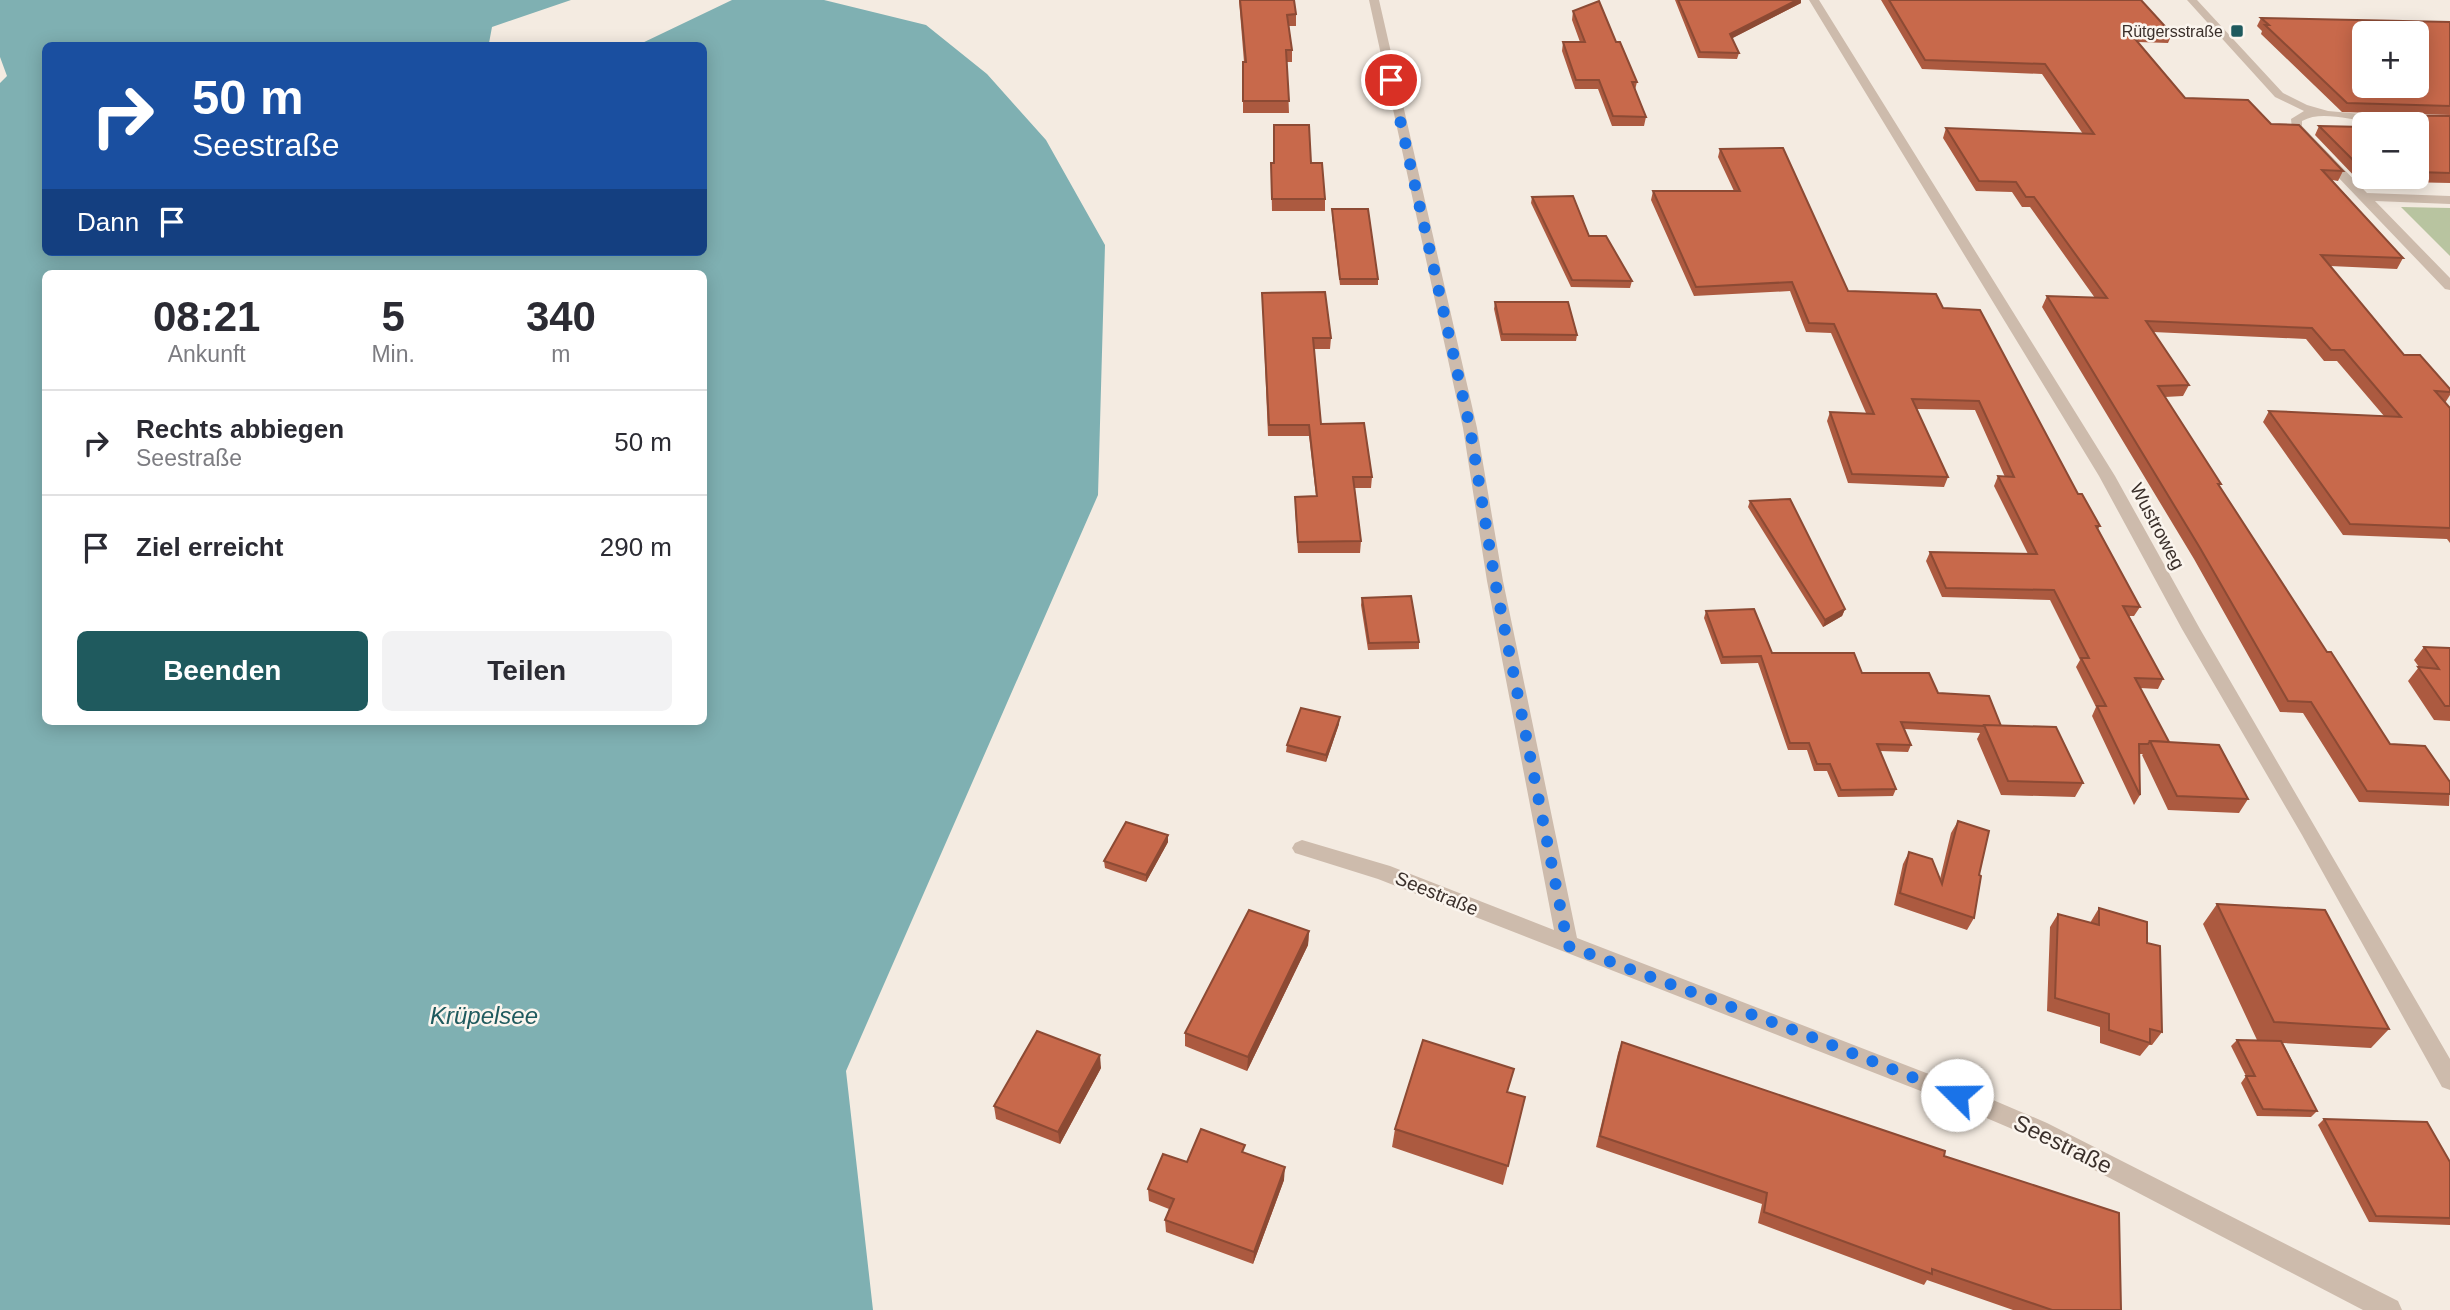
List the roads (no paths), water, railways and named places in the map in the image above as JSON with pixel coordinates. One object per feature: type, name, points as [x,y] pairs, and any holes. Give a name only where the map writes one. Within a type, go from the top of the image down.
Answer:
[{"type":"street","points":[[1374,0],[1470,428],[1495,581],[1568,946]]},
{"type":"street","name":"Wustroweg","points":[[1815,0],[2107,476],[2191,629],[2309,830],[2450,1080]]},
{"type":"street","points":[[2192,0],[2279,95],[2312,111],[2352,118]]},
{"type":"street","points":[[2312,111],[2297,119],[2296,127],[2450,286]]},
{"type":"street","points":[[2364,197],[2450,200]]},
{"type":"street","name":"Seestraße","points":[[1302,848],[1383,872],[1568,946],[1804,1034],[2039,1130],[2389,1310]]},
{"type":"water","name":"Krüpelsee","points":[[0,0],[571,0],[492,27],[489,42],[42,42],[42,256],[707,256],[707,42],[644,42],[732,0],[824,0],[926,25],[987,74],[1046,140],[1105,245],[1098,495],[846,1071],[873,1310],[0,1310],[0,83],[7,76],[0,57]]},
{"type":"place","name":"Rütgersstraße","points":[[2237,31]]}]
